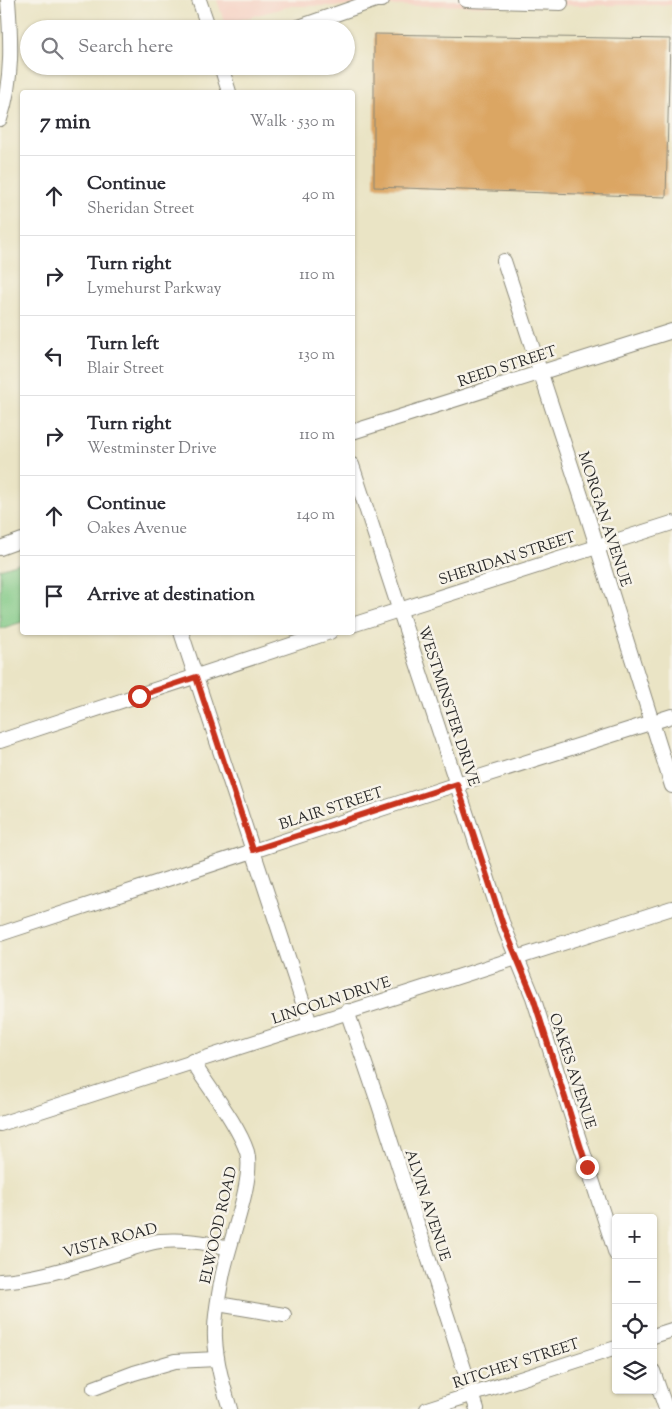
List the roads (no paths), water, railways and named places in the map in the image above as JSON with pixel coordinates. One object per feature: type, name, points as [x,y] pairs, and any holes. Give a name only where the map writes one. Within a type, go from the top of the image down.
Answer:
[{"type":"street","points":[[0,119],[8,91],[10,72],[11,42],[8,0]]},
{"type":"street","points":[[199,0],[206,20]]},
{"type":"street","points":[[319,20],[376,0],[382,0]]},
{"type":"street","points":[[466,0],[561,3]]},
{"type":"street","points":[[224,75],[229,90]]},
{"type":"street","name":"MORGAN AVENUE","points":[[504,261],[672,786]]},
{"type":"street","name":"REED STREET","points":[[355,431],[672,331]]},
{"type":"street","name":"WESTMINSTER DRIVE","points":[[355,474],[502,922],[517,957]]},
{"type":"street","name":"SHERIDAN STREET","points":[[355,624],[672,523]]},
{"type":"street","points":[[0,548],[20,541]]},
{"type":"street","points":[[182,635],[310,1024]]},
{"type":"street","points":[[0,741],[321,635]]},
{"type":"street","name":"BLAIR STREET","points":[[0,934],[253,850],[672,716]]},
{"type":"street","name":"LINCOLN DRIVE","points":[[0,1124],[672,908]]},
{"type":"street","name":"OAKES AVENUE","points":[[517,957],[533,997],[612,1242]]},
{"type":"street","name":"ALVIN AVENUE","points":[[347,1011],[477,1409]]},
{"type":"street","name":"ELWOOD ROAD","points":[[192,1062],[235,1127],[247,1152],[246,1186],[229,1248],[218,1304],[215,1339],[217,1359],[230,1409]]},
{"type":"street","name":"VISTA ROAD","points":[[0,1281],[44,1276],[159,1241],[189,1240],[208,1242],[229,1248]]},
{"type":"street","points":[[218,1304],[284,1315]]},
{"type":"street","points":[[657,1335],[672,1330]]},
{"type":"street","name":"RITCHEY STREET","points":[[426,1409],[613,1349]]},
{"type":"street","points":[[94,1388],[134,1373],[175,1361],[217,1359]]},
{"type":"street","points":[[657,1383],[666,1409]]}]
